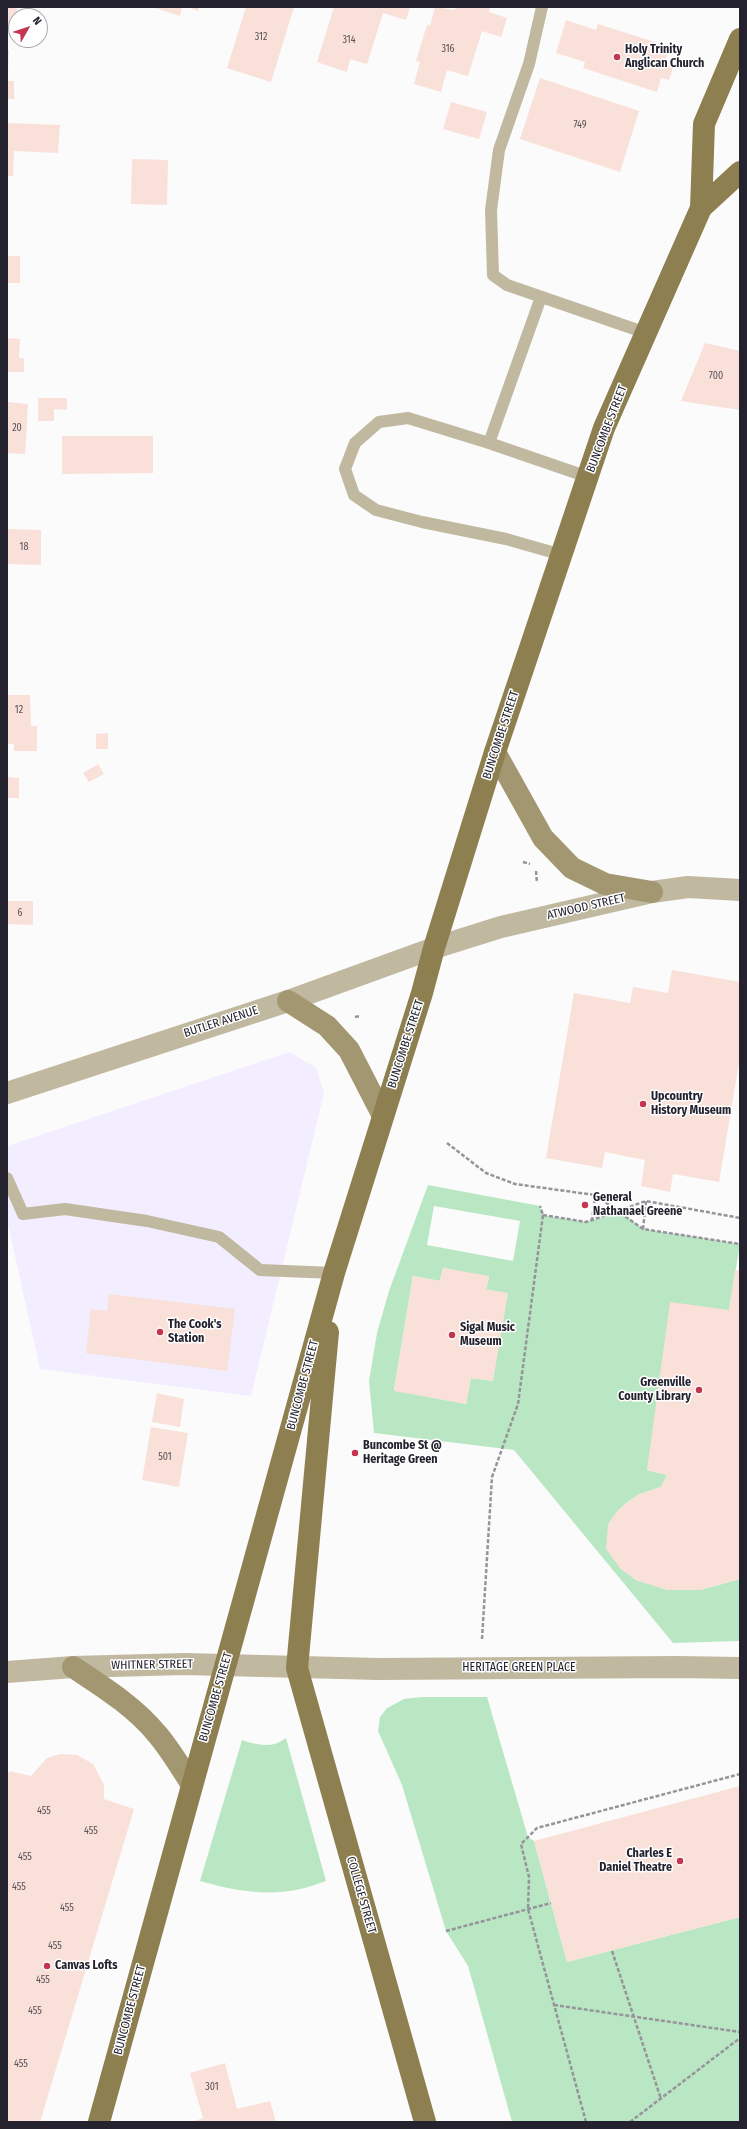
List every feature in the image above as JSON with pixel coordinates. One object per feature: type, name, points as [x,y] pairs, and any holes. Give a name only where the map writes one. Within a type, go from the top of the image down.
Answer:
[{"type":"main road","name":"BUNCOMBE STREET","points":[[99,2122],[224,1666],[251,1579],[334,1273],[382,1116],[422,993],[434,948],[494,752],[604,428],[701,208],[704,124],[740,39]]},
{"type":"main road","name":"BUNCOMBE STREET","points":[[701,208],[740,172]]},
{"type":"main road","points":[[494,752],[542,838],[572,868],[605,884],[652,892]]},
{"type":"main road","points":[[288,1001],[327,1026],[349,1050],[382,1116]]},
{"type":"main road","name":"BUNCOMBE STREET","points":[[297,1668],[334,1273]]},
{"type":"main road","points":[[73,1667],[121,1699],[143,1719],[157,1734],[192,1785]]},
{"type":"main road","name":"COLLEGE STREET","points":[[297,1668],[425,2122]]},
{"type":"street","name":"ATWOOD STREET","points":[[434,948],[501,927],[652,892],[688,887],[740,890]]},
{"type":"street","name":"BUTLER AVENUE","points":[[7,1093],[288,1001],[434,948]]},
{"type":"street","name":"WHITNER STREET","points":[[7,1672],[73,1667],[185,1664],[297,1668]]},
{"type":"street","name":"HERITAGE GREEN PLACE","points":[[297,1668],[740,1668]]},
{"type":"lane","points":[[542,7],[530,64],[499,150],[491,210],[492,275],[507,285],[646,333]]},
{"type":"lane","points":[[488,443],[541,297]]},
{"type":"lane","points":[[562,555],[506,539],[422,522],[376,510],[354,494],[345,469],[355,442],[379,422],[408,418],[588,477]]},
{"type":"lane","points":[[7,1178],[23,1214],[65,1209],[147,1221],[219,1237],[260,1270],[334,1273]]},
{"type":"path","points":[[447,1143],[486,1173],[515,1184],[595,1195],[643,1229],[740,1244]]},
{"type":"path","points":[[592,1220],[595,1195]]},
{"type":"path","points":[[643,1229],[646,1202]]},
{"type":"path","points":[[543,1215],[586,1222],[620,1212],[646,1202],[740,1218]]},
{"type":"path","points":[[482,1639],[492,1477],[518,1404],[543,1215],[540,1206]]},
{"type":"path","points":[[586,2122],[528,1910],[529,1877],[521,1844],[537,1828],[740,1774]]},
{"type":"path","points":[[446,1932],[551,1904]]},
{"type":"path","points":[[612,1951],[661,2099]]},
{"type":"path","points":[[554,2005],[740,2032]]},
{"type":"path","points":[[630,2122],[740,2038]]},
{"type":"shaded area","points":[[290,1052],[316,1068],[324,1093],[251,1396],[40,1369],[7,1220],[7,1146]]},
{"type":"green space","points":[[428,1185],[540,1206],[543,1215],[586,1222],[620,1212],[643,1229],[740,1244],[729,1310],[647,1470],[667,1475],[661,1487],[636,1496],[630,1500],[619,1510],[608,1525],[620,1568],[636,1580],[668,1590],[700,1590],[740,1579],[740,1641],[673,1643],[514,1450],[374,1433],[369,1381],[377,1333],[389,1291]],"holes":[[[434,1206],[520,1221],[513,1261],[427,1245]],[[443,1268],[489,1277],[486,1289],[493,1381],[471,1378],[466,1404],[394,1390],[413,1276],[440,1281]]]},
{"type":"green space","points":[[422,1697],[487,1697],[528,1837],[534,1841],[567,1962],[740,1917],[740,2122],[512,2122],[468,1966],[446,1931],[402,1785],[378,1731],[380,1717],[387,1708],[404,1699]]},
{"type":"green space","points":[[286,1738],[326,1881],[308,1887],[284,1892],[260,1892],[224,1887],[200,1881],[242,1740],[270,1745]]},
{"type":"building","points":[[7,7],[17,7],[8,8],[7,24]]},
{"type":"building","points":[[152,7],[182,7],[180,16]]},
{"type":"building","points":[[187,7],[199,7],[198,11]]},
{"type":"building","points":[[246,7],[294,7],[271,82],[227,68]]},
{"type":"building","points":[[334,7],[410,7],[406,20],[383,13],[367,64],[350,59],[347,72],[317,62]]},
{"type":"building","points":[[435,7],[455,10],[456,7],[490,7],[489,12],[507,18],[501,37],[482,31],[468,76],[447,70],[441,92],[414,84],[420,62],[416,61],[427,25],[430,26]]},
{"type":"building","name":"Holy Trinity Anglican Church","points":[[566,20],[596,30],[598,24],[670,47],[665,61],[674,64],[669,80],[661,78],[657,92],[583,68],[585,62],[556,53]]},
{"type":"building","points":[[7,49],[9,50],[8,73],[7,73]]},
{"type":"building","points":[[540,78],[639,111],[620,172],[520,139]]},
{"type":"building","points":[[7,81],[14,81],[14,99],[7,99]]},
{"type":"building","points":[[451,102],[487,112],[479,139],[443,129]]},
{"type":"building","points":[[7,123],[60,125],[58,153],[14,151],[13,176],[7,176]]},
{"type":"building","points":[[132,159],[168,160],[167,205],[131,204]]},
{"type":"building","points":[[7,256],[20,256],[20,283],[7,283]]},
{"type":"building","points":[[7,338],[20,339],[19,358],[24,358],[24,372],[7,372]]},
{"type":"building","points":[[705,343],[740,351],[740,410],[681,401]]},
{"type":"building","points":[[38,398],[67,398],[67,410],[54,409],[54,421],[38,421]]},
{"type":"building","points":[[7,402],[28,404],[25,454],[7,453]]},
{"type":"building","points":[[62,436],[153,436],[153,473],[62,474]]},
{"type":"building","points":[[7,529],[41,530],[41,565],[7,564]]},
{"type":"building","points":[[7,695],[30,695],[31,726],[37,726],[37,751],[14,751],[14,744],[7,744]]},
{"type":"building","points":[[108,733],[108,749],[96,749],[96,734]]},
{"type":"building","points":[[98,764],[104,774],[89,782],[83,773]]},
{"type":"building","points":[[7,777],[19,778],[19,798],[7,798]]},
{"type":"building","points":[[7,901],[33,901],[33,925],[7,924]]},
{"type":"building","name":"Upcountry History Museum","points":[[672,970],[740,982],[740,1057],[719,1182],[673,1174],[670,1192],[641,1186],[645,1160],[605,1152],[602,1168],[546,1158],[574,993],[630,1003],[633,987],[668,993]]},
{"type":"building","name":"Sigal Music Museum","points":[[443,1268],[489,1276],[486,1289],[508,1293],[493,1381],[471,1378],[466,1404],[394,1391],[413,1276],[440,1281]]},
{"type":"building","name":"Greenville County Library","points":[[735,1270],[740,1271],[740,1579],[700,1590],[668,1590],[636,1580],[620,1568],[606,1549],[608,1525],[618,1510],[639,1494],[661,1487],[667,1475],[647,1470],[670,1302],[729,1310]]},
{"type":"building","name":"The Cook's Station","points":[[109,1294],[235,1309],[227,1371],[86,1353],[91,1309],[107,1311]]},
{"type":"building","points":[[157,1393],[184,1399],[180,1427],[152,1422]]},
{"type":"building","points":[[151,1427],[188,1433],[179,1487],[142,1480]]},
{"type":"building","name":"Canvas Lofts","points":[[60,1754],[77,1755],[93,1764],[104,1785],[104,1799],[134,1809],[40,2122],[7,2122],[7,1778],[9,1771],[31,1776],[47,1758]]},
{"type":"building","points":[[740,1786],[740,1917],[567,1962],[534,1841]]},
{"type":"building","points":[[225,2063],[237,2109],[270,2101],[276,2122],[192,2122],[203,2118],[190,2073]]},
{"type":"place","name":"Holy Trinity Anglican Church","points":[[617,57]]},
{"type":"place","name":"Upcountry History Museum","points":[[643,1104]]},
{"type":"place","name":"General Nathanael Greene","points":[[585,1205]]},
{"type":"place","name":"The Cook's Station","points":[[160,1332]]},
{"type":"place","name":"Sigal Music Museum","points":[[452,1335]]},
{"type":"place","name":"Greenville County Library","points":[[699,1390]]},
{"type":"place","name":"Buncombe St @ Heritage Green","points":[[355,1453]]},
{"type":"place","name":"Charles E Daniel Theatre","points":[[680,1861]]},
{"type":"place","name":"Canvas Lofts","points":[[47,1966]]}]
